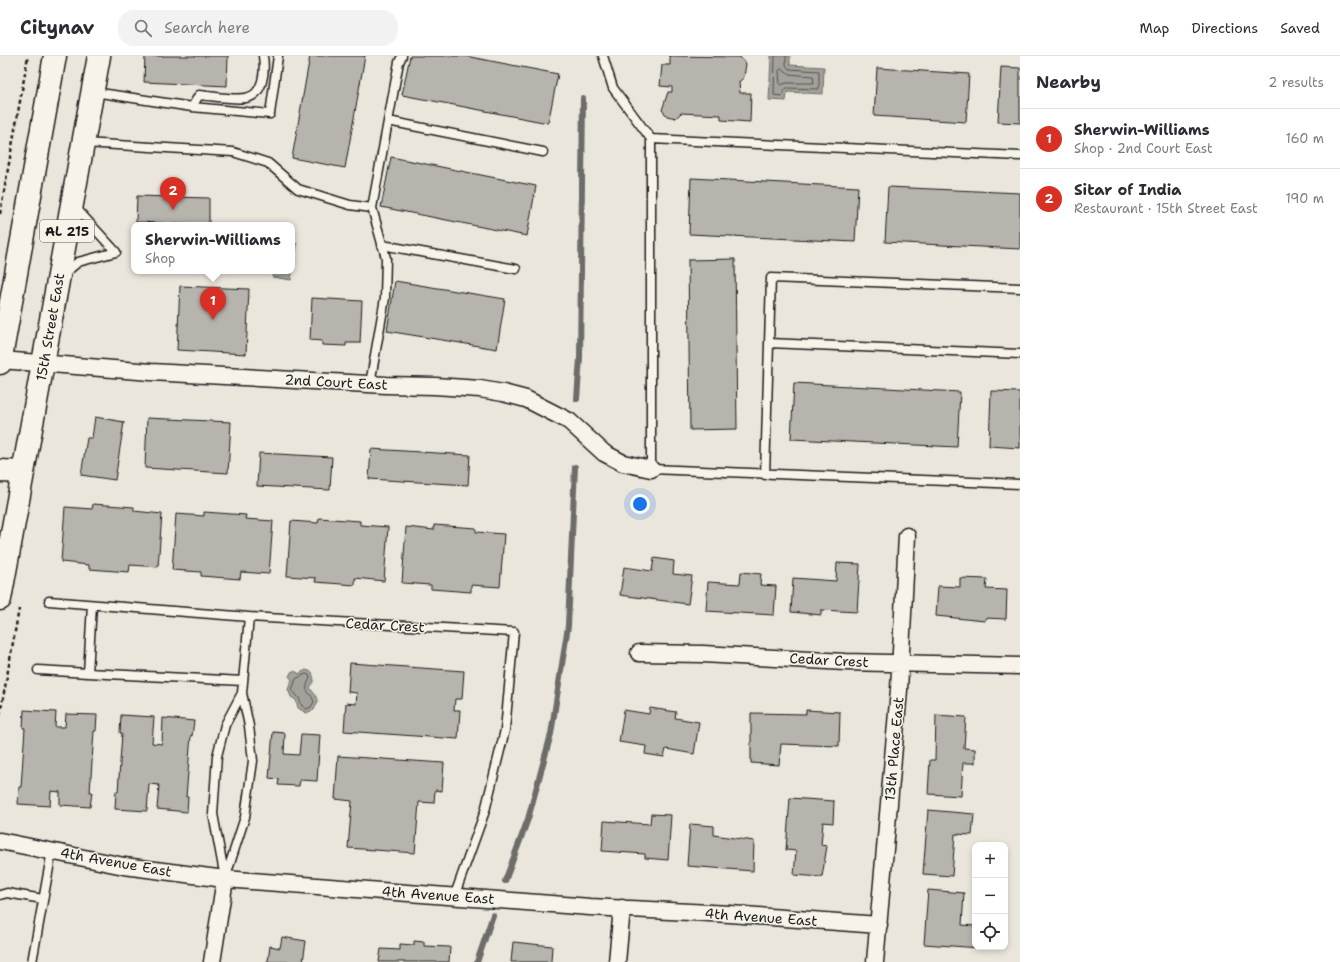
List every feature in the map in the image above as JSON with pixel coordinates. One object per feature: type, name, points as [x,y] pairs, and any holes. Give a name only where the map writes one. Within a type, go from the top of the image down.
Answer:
[{"type":"main road","name":"AL 215","points":[[0,361],[55,56]]},
{"type":"main road","name":"15th Street East","points":[[0,599],[99,56]]},
{"type":"main road","points":[[0,472],[23,472]]},
{"type":"street","name":"2nd Court East","points":[[0,361],[151,372],[480,389],[526,399],[569,420],[604,453],[623,463],[651,469]]},
{"type":"street","name":"13th Place East","points":[[875,962],[900,663],[907,536]]},
{"type":"street","name":"Cedar Crest","points":[[639,653],[1020,666]]},
{"type":"street","name":"4th Avenue East","points":[[0,841],[124,866],[225,879],[590,908],[622,908],[879,925]]},
{"type":"street","points":[[212,962],[225,879]]},
{"type":"street","points":[[617,962],[622,908]]},
{"type":"lane","points":[[192,107],[199,95],[247,98],[258,90],[264,74],[263,56]]},
{"type":"lane","points":[[93,91],[192,107],[270,114],[278,56]]},
{"type":"lane","points":[[370,384],[385,298],[386,258],[372,208],[402,56]]},
{"type":"lane","points":[[603,56],[613,88],[651,139],[651,469],[764,475],[1020,484]]},
{"type":"lane","points":[[388,121],[543,152]]},
{"type":"lane","points":[[651,139],[1020,156]]},
{"type":"lane","points":[[84,143],[233,152],[268,163],[298,189],[350,205],[372,208]]},
{"type":"lane","points":[[59,278],[78,262],[116,252],[72,204]]},
{"type":"lane","points":[[382,245],[516,269]]},
{"type":"lane","points":[[764,475],[771,278],[1020,288]]},
{"type":"lane","points":[[769,344],[1020,354]]},
{"type":"lane","points":[[49,601],[249,617],[242,693],[249,726],[253,761],[245,817],[225,879]]},
{"type":"lane","points":[[88,673],[92,605]]},
{"type":"lane","name":"Cedar Crest","points":[[249,617],[514,632],[505,730],[485,811],[454,896]]},
{"type":"lane","points":[[38,670],[243,681]]},
{"type":"lane","points":[[225,879],[213,814],[217,756],[226,725],[242,693]]},
{"type":"lane","points":[[32,962],[52,851]]},
{"type":"lane","points":[[0,895],[7,893],[43,899]]},
{"type":"path","points":[[0,214],[28,56]]},
{"type":"water","points":[[771,56],[790,56],[790,65],[824,67],[823,94],[787,92],[786,101],[769,100]]},
{"type":"water","points":[[295,244],[297,244],[295,256]]},
{"type":"water","points":[[272,274],[292,274],[291,280],[272,277]]},
{"type":"water","points":[[306,670],[312,672],[314,680],[310,688],[318,701],[314,710],[306,713],[298,708],[296,700],[291,697],[288,689],[292,680],[289,676],[292,671],[297,672],[298,674]]},
{"type":"building","points":[[145,56],[228,56],[227,86],[144,82]]},
{"type":"building","points":[[310,56],[365,56],[345,168],[292,158]]},
{"type":"building","points":[[410,56],[465,56],[558,74],[548,123],[402,95]]},
{"type":"building","points":[[670,56],[740,57],[746,64],[744,77],[739,82],[740,93],[751,93],[750,122],[721,120],[721,115],[681,113],[676,118],[667,116],[662,110],[668,92],[672,92],[672,87],[660,86],[662,65],[670,65]]},
{"type":"building","points":[[1001,67],[1020,68],[1020,123],[998,122]]},
{"type":"building","points":[[877,68],[969,74],[966,122],[874,116]]},
{"type":"building","points":[[391,157],[536,186],[527,236],[381,207]]},
{"type":"building","points":[[691,178],[858,187],[855,242],[689,234]]},
{"type":"building","points":[[888,187],[1020,193],[1020,249],[885,242]]},
{"type":"building","points":[[137,196],[209,198],[209,222],[136,222]]},
{"type":"building","points":[[735,259],[737,429],[690,430],[688,260]]},
{"type":"building","points":[[395,281],[505,299],[497,349],[387,331]]},
{"type":"building","points":[[180,286],[249,289],[246,354],[177,350]]},
{"type":"building","points":[[312,298],[362,301],[360,343],[346,343],[346,346],[322,345],[322,341],[310,340]]},
{"type":"building","points":[[794,383],[960,392],[957,447],[791,439]]},
{"type":"building","points":[[991,391],[1020,392],[1020,448],[989,446]]},
{"type":"building","points":[[95,417],[124,422],[115,480],[81,475],[87,438],[92,438]]},
{"type":"building","points":[[147,418],[231,422],[228,473],[145,468]]},
{"type":"building","points":[[371,449],[470,455],[468,485],[369,479]]},
{"type":"building","points":[[259,453],[332,457],[330,490],[257,486]]},
{"type":"building","points":[[93,504],[134,507],[134,511],[162,514],[158,567],[130,565],[129,572],[89,569],[89,565],[61,562],[65,507],[92,509]]},
{"type":"building","points":[[204,512],[246,515],[245,519],[273,521],[269,574],[241,572],[240,579],[201,576],[201,572],[172,570],[176,514],[204,516]]},
{"type":"building","points":[[319,518],[360,521],[360,525],[388,527],[384,581],[355,578],[355,585],[315,582],[316,578],[287,576],[291,521],[318,523]]},
{"type":"building","points":[[434,525],[476,528],[476,532],[504,534],[500,587],[471,585],[471,592],[431,589],[431,585],[402,583],[406,527],[434,530]]},
{"type":"building","points":[[654,558],[674,561],[673,574],[692,576],[688,604],[620,595],[624,567],[652,571]]},
{"type":"building","points":[[837,563],[860,564],[857,612],[821,610],[821,615],[791,612],[793,578],[836,581]]},
{"type":"building","points":[[741,572],[761,574],[760,585],[776,586],[774,615],[706,611],[708,582],[740,584]]},
{"type":"building","points":[[960,578],[987,579],[986,589],[1007,590],[1006,619],[985,618],[985,621],[936,616],[938,586],[960,587]]},
{"type":"building","points":[[350,663],[464,671],[462,699],[455,699],[454,710],[460,710],[458,739],[344,731],[346,703],[356,704],[357,693],[348,692]]},
{"type":"building","points":[[650,708],[676,712],[675,718],[699,722],[694,754],[666,749],[664,757],[645,754],[646,746],[619,742],[624,710],[649,714]]},
{"type":"building","points":[[24,710],[56,712],[55,727],[65,727],[66,714],[97,715],[96,731],[94,731],[90,792],[92,792],[90,807],[60,805],[60,792],[51,791],[50,806],[18,804],[19,787],[21,787],[25,728],[23,728]]},
{"type":"building","points":[[806,710],[840,712],[839,746],[781,744],[779,765],[751,763],[751,713],[806,714]]},
{"type":"building","points":[[121,715],[154,717],[152,743],[162,744],[163,718],[194,721],[192,736],[191,735],[186,797],[188,797],[187,812],[157,809],[159,785],[149,784],[147,811],[115,809],[116,791],[118,792],[122,733],[120,733]]},
{"type":"building","points":[[936,715],[966,717],[964,748],[975,749],[975,763],[963,763],[961,796],[928,794],[930,760],[935,760]]},
{"type":"building","points":[[273,732],[285,733],[284,754],[299,755],[301,734],[320,735],[317,781],[300,780],[299,786],[278,785],[279,779],[269,778]]},
{"type":"building","points":[[338,756],[444,763],[442,791],[435,790],[434,803],[419,802],[415,853],[348,848],[352,801],[335,799]]},
{"type":"building","points":[[790,798],[834,801],[833,823],[823,822],[821,845],[827,846],[822,877],[794,875],[796,851],[786,850]]},
{"type":"building","points":[[928,810],[974,814],[972,835],[955,834],[952,876],[923,874]]},
{"type":"building","points":[[651,814],[671,815],[668,860],[645,858],[645,854],[602,851],[604,821],[650,824]]},
{"type":"building","points":[[690,824],[714,826],[714,835],[754,841],[753,871],[687,866]]},
{"type":"building","points":[[928,890],[964,893],[962,925],[972,926],[972,947],[924,944]]},
{"type":"building","points":[[282,937],[306,941],[303,962],[266,962],[268,961],[270,946],[280,948]]},
{"type":"building","points":[[414,941],[424,942],[424,946],[450,947],[449,962],[379,962],[381,949],[400,950],[400,944],[414,945]]},
{"type":"building","points":[[513,942],[552,946],[551,962],[511,962]]},
{"type":"waterway","points":[[577,399],[580,358],[583,98]]},
{"type":"waterway","points":[[505,881],[528,819],[551,734],[568,626],[575,467]]},
{"type":"waterway","points":[[477,962],[493,915]]},
{"type":"place","name":"Sitar of India","points":[[173,210]]},
{"type":"place","name":"Sherwin-Williams","points":[[213,320]]}]
